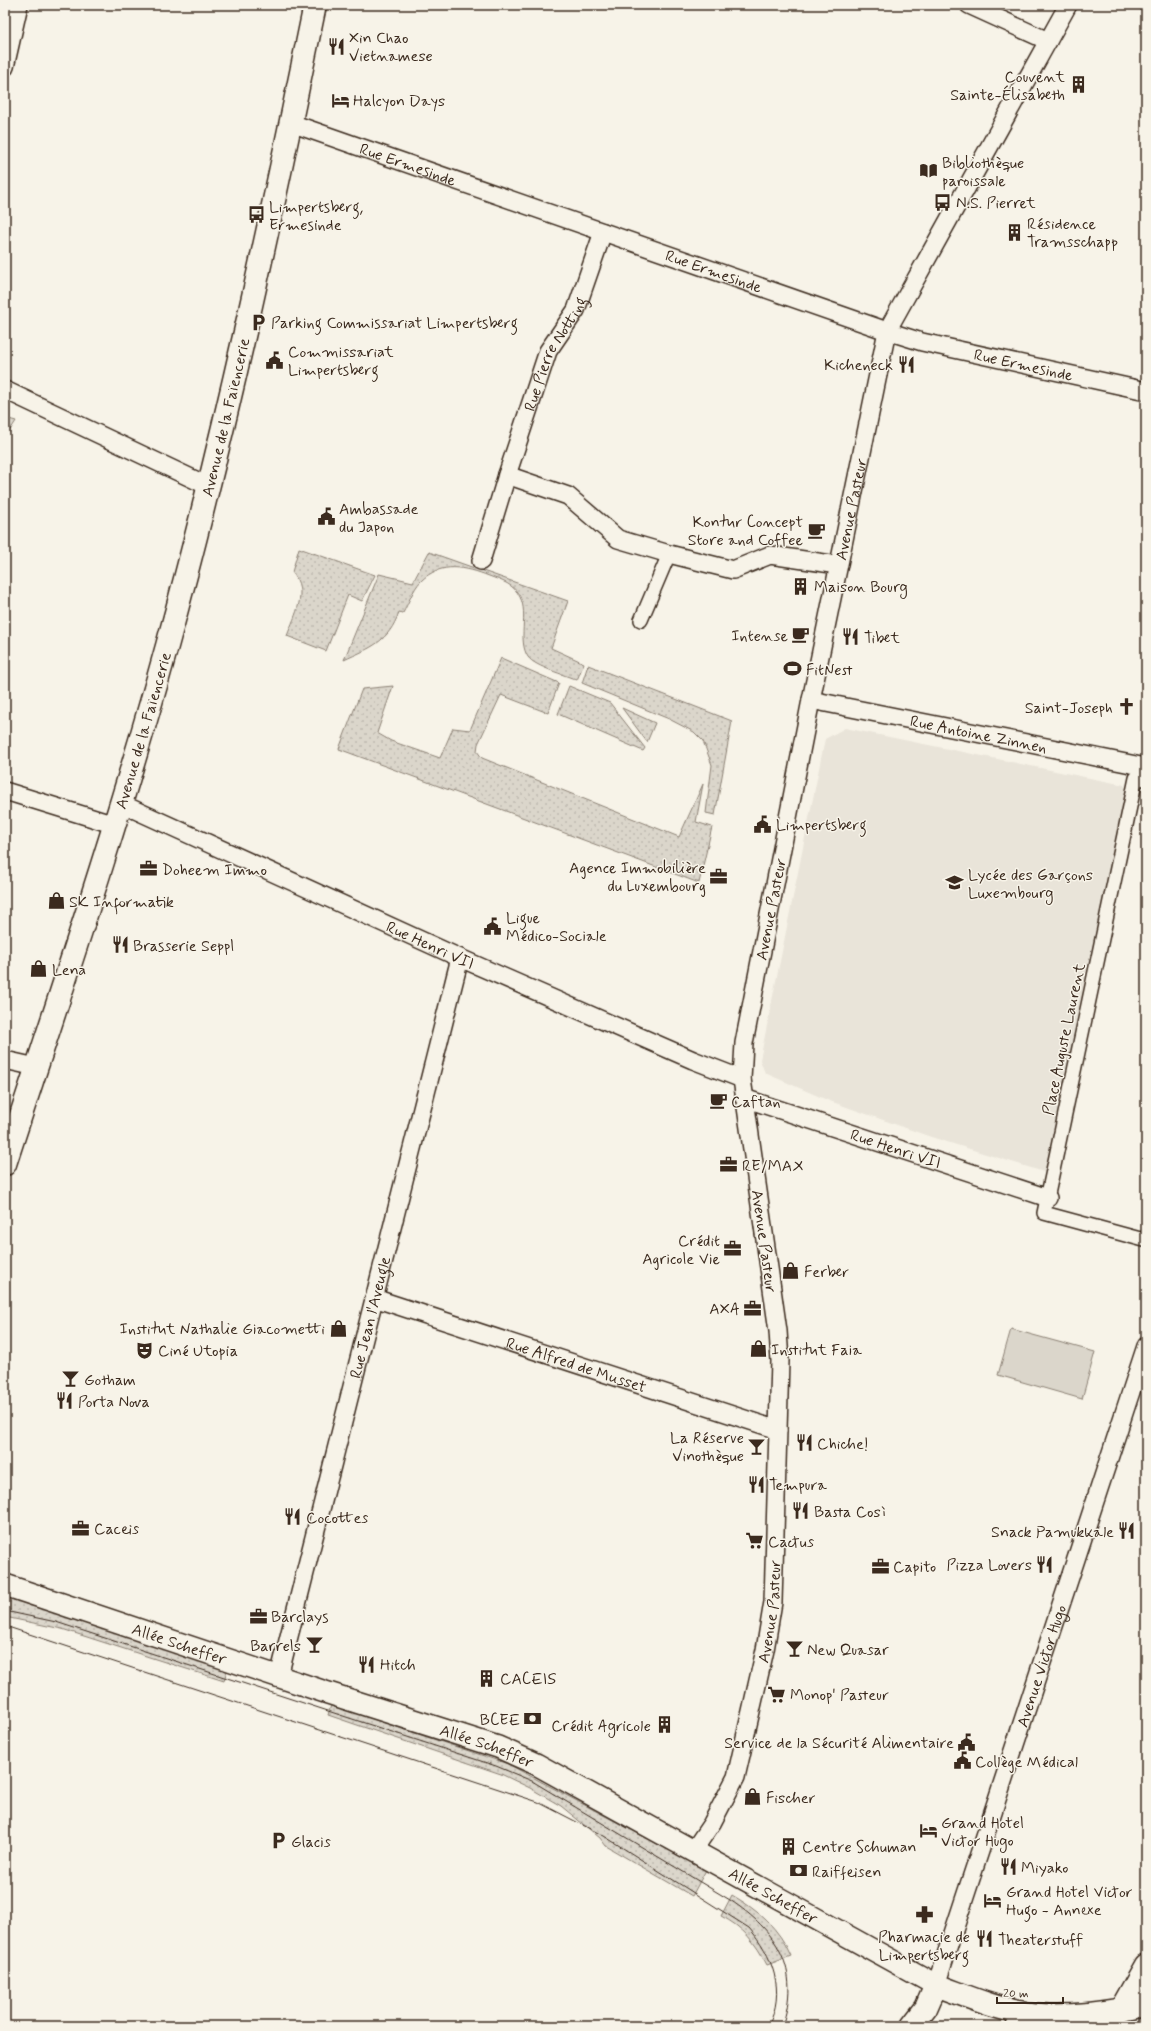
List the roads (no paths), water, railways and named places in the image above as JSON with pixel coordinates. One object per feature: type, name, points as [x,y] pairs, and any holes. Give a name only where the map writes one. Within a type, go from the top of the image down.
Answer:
[{"type":"main road","name":"Avenue de la Faïencerie","points":[[5,1164],[122,804],[170,634],[208,486],[291,123],[315,5]]},
{"type":"main road","points":[[1120,2011],[1146,1965]]},
{"type":"main road","points":[[912,2026],[926,2008],[936,1985],[980,2001],[1020,2020],[1120,2011],[1146,2004]]},
{"type":"street","points":[[969,5],[1048,41]]},
{"type":"street","name":"Avenue Pasteur","points":[[693,1851],[712,1823],[736,1777],[766,1650],[773,1602],[780,1361],[778,1331],[742,1079],[746,1036],[838,565],[886,331],[1068,5]]},
{"type":"street","points":[[5,67],[14,13]]},
{"type":"street","name":"Rue Ermesinde","points":[[291,123],[886,331],[922,342],[1146,391]]},
{"type":"street","name":"Rue Pierre Notting","points":[[481,561],[507,475],[548,351],[576,310],[603,232]]},
{"type":"street","points":[[5,390],[208,486]]},
{"type":"street","points":[[507,475],[568,496],[618,539],[669,554],[733,570],[770,555],[838,565]]},
{"type":"street","points":[[641,620],[669,554]]},
{"type":"street","name":"Rue Antoine Zinnen","points":[[811,700],[1146,767]]},
{"type":"street","name":"Place Auguste Laurent","points":[[1146,780],[1136,778],[1044,1213],[1144,1240],[1146,1239]]},
{"type":"street","name":"Avenue de la Faïencerie","points":[[5,791],[115,824]]},
{"type":"street","name":"Rue Henri VII","points":[[122,804],[460,958],[692,1060],[742,1079]]},
{"type":"street","name":"Rue Jean l'Aveugle","points":[[279,1676],[460,958]]},
{"type":"street","points":[[5,1060],[36,1067]]},
{"type":"street","name":"Rue Henri VII","points":[[744,1098],[1048,1198]]},
{"type":"street","name":"Rue Alfred de Musset","points":[[374,1298],[778,1430]]},
{"type":"street","name":"Avenue Victor Hugo","points":[[936,1985],[1146,1346]]},
{"type":"street","name":"Allée Scheffer","points":[[5,1585],[498,1747],[536,1764],[936,1985]]},
{"type":"tram line","points":[[5,1611],[56,1622],[496,1766],[532,1781],[730,1900],[747,1912],[761,1925],[772,1938],[781,1953],[787,1969],[789,1987],[787,2005],[782,2026]]},
{"type":"tram line","points":[[5,1626],[538,1802],[604,1836],[749,1928],[757,1938],[770,1961],[774,1974],[776,2000],[774,2013],[768,2026]]},
{"type":"place","name":"Xin Chao Vietnamese","points":[[336,46]]},
{"type":"place","name":"Couvent Sainte-Élisabeth","points":[[1078,85]]},
{"type":"place","name":"Halcyon Days","points":[[340,100]]},
{"type":"place","name":"Bibliothèque paroissale","points":[[929,171]]},
{"type":"place","name":"N.S. Pierret","points":[[943,202]]},
{"type":"place","name":"Limpertsberg, Ermesinde","points":[[256,215]]},
{"type":"place","name":"Résidence Tramsschapp","points":[[1014,232]]},
{"type":"place","name":"Parking Commissariat Limpertsberg","points":[[258,322]]},
{"type":"place","name":"Commissariat Limpertsberg","points":[[275,360]]},
{"type":"place","name":"Kicheneck","points":[[906,364]]},
{"type":"place","name":"Ambassade du Japon","points":[[326,517]]},
{"type":"place","name":"Kontur Concept Store and Coffee","points":[[816,530]]},
{"type":"place","name":"Maison Bourg","points":[[801,586]]},
{"type":"place","name":"Intense","points":[[801,635]]},
{"type":"place","name":"Tibet","points":[[851,637]]},
{"type":"place","name":"FitNest","points":[[793,669]]},
{"type":"place","name":"Saint-Joseph","points":[[1126,707]]},
{"type":"place","name":"Limpertsberg","points":[[763,824]]},
{"type":"place","name":"Doheem Immo","points":[[149,869]]},
{"type":"place","name":"Agence Immobilière du Luxembourg","points":[[719,876]]},
{"type":"place","name":"Lycée des Garçons Luxembourg","points":[[955,883]]},
{"type":"place","name":"SK Informatik","points":[[56,901]]},
{"type":"place","name":"Ligue Médico-Sociale","points":[[493,926]]},
{"type":"place","name":"Brasserie Seppl","points":[[120,945]]},
{"type":"place","name":"Lena","points":[[39,969]]},
{"type":"place","name":"Caftan","points":[[718,1101]]},
{"type":"place","name":"RE/MAX","points":[[729,1165]]},
{"type":"place","name":"Crédit Agricole Vie","points":[[733,1249]]},
{"type":"place","name":"Ferber","points":[[791,1271]]},
{"type":"place","name":"AXA","points":[[753,1308]]},
{"type":"place","name":"Institut Nathalie Giacometti","points":[[338,1328]]},
{"type":"place","name":"Institut Faia","points":[[758,1349]]},
{"type":"place","name":"Ciné Utopia","points":[[145,1350]]},
{"type":"place","name":"Gotham","points":[[71,1379]]},
{"type":"place","name":"Porta Nova","points":[[65,1401]]},
{"type":"place","name":"Chiche!","points":[[804,1443]]},
{"type":"place","name":"La Réserve Vinothèque","points":[[757,1446]]},
{"type":"place","name":"Tempura","points":[[756,1484]]},
{"type":"place","name":"Basta Così","points":[[801,1511]]},
{"type":"place","name":"Cocottes","points":[[293,1517]]},
{"type":"place","name":"Caceis","points":[[81,1528]]},
{"type":"place","name":"Snack Pamukkale","points":[[1127,1531]]},
{"type":"place","name":"Cactus","points":[[755,1541]]},
{"type":"place","name":"Pizza Lovers","points":[[1045,1564]]},
{"type":"place","name":"Capito","points":[[880,1566]]},
{"type":"place","name":"Barclays","points":[[258,1616]]},
{"type":"place","name":"Barrels","points":[[314,1645]]},
{"type":"place","name":"New Quasar","points":[[794,1649]]},
{"type":"place","name":"Hitch","points":[[367,1664]]},
{"type":"place","name":"CACEIS","points":[[487,1678]]},
{"type":"place","name":"Monop' Pasteur","points":[[777,1694]]},
{"type":"place","name":"BCEE","points":[[533,1719]]},
{"type":"place","name":"Crédit Agricole","points":[[664,1725]]},
{"type":"place","name":"Service de la Sécurité Alimentaire","points":[[967,1742]]},
{"type":"place","name":"Collège Médical","points":[[962,1761]]},
{"type":"place","name":"Fischer","points":[[753,1797]]},
{"type":"place","name":"Grand Hotel Victor Hugo","points":[[928,1831]]},
{"type":"place","name":"Glacis","points":[[278,1841]]},
{"type":"place","name":"Centre Schuman","points":[[789,1846]]},
{"type":"place","name":"Miyako","points":[[1008,1867]]},
{"type":"place","name":"Raiffeisen","points":[[799,1871]]},
{"type":"place","name":"Grand Hotel Victor Hugo - Annexe","points":[[993,1900]]},
{"type":"place","name":"Pharmacie de Limpertsberg","points":[[924,1915]]},
{"type":"place","name":"Theaterstuff","points":[[985,1939]]}]
